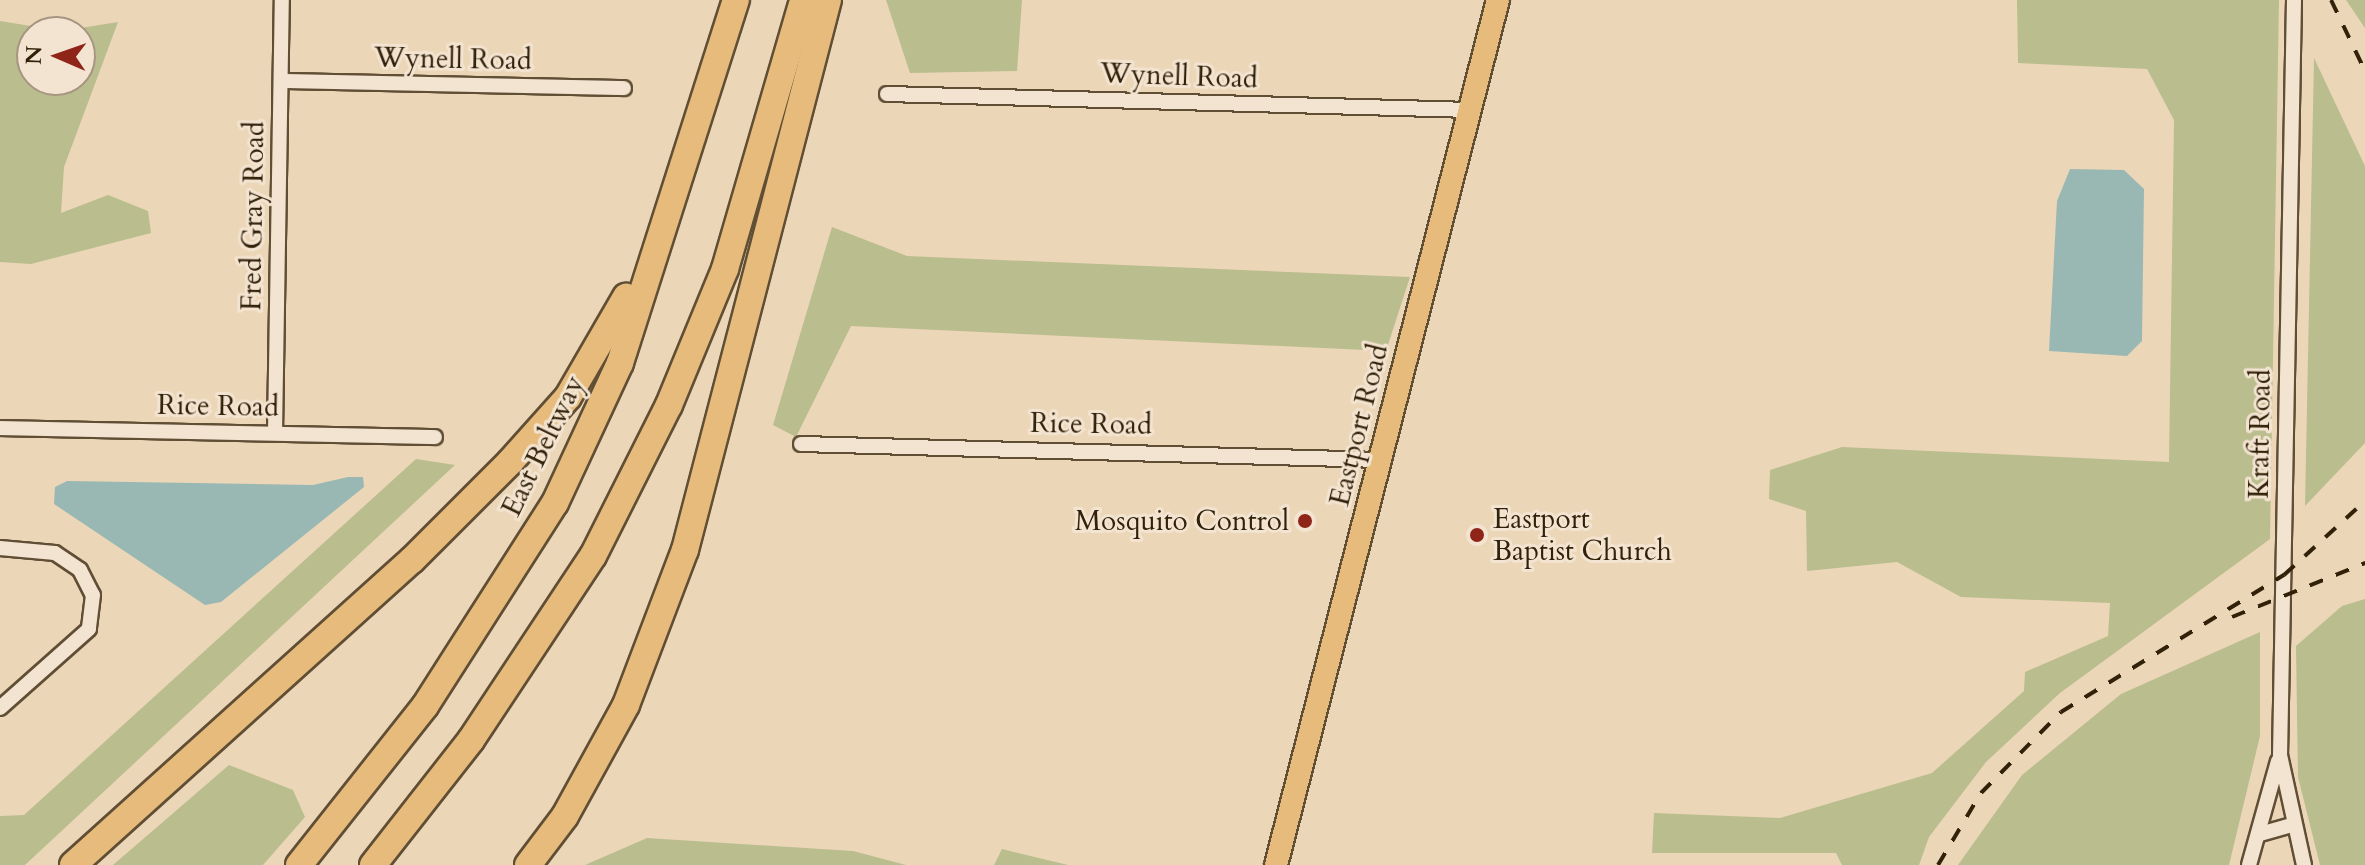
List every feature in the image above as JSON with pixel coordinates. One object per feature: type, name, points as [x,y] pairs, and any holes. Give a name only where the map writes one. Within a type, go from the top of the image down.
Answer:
[{"type":"highway","name":"East Beltway","points":[[299,865],[425,706],[555,503],[620,363],[696,140],[736,0]]},
{"type":"highway","points":[[373,865],[471,740],[593,556],[662,419],[725,269],[803,0]]},
{"type":"highway","points":[[528,865],[565,816],[626,705],[685,550],[828,0]]},
{"type":"highway","points":[[73,865],[412,560],[568,397],[610,334],[696,140]]},
{"type":"main road","name":"Eastport Road","points":[[1276,865],[1498,0]]},
{"type":"street","name":"Fred Gray Road","points":[[275,433],[282,0]]},
{"type":"street","name":"Kraft Road","points":[[2294,0],[2280,755],[2292,825],[2304,865]]},
{"type":"street","name":"Wynell Road","points":[[281,81],[624,88]]},
{"type":"street","name":"Wynell Road","points":[[887,94],[1470,110]]},
{"type":"street","name":"Rice Road","points":[[0,428],[435,437]]},
{"type":"street","name":"Rice Road","points":[[801,444],[1380,460]]},
{"type":"street","points":[[0,548],[55,553],[80,570],[93,595],[89,629],[0,708]]},
{"type":"street","points":[[2249,865],[2280,755]]},
{"type":"street","points":[[2260,834],[2292,825]]},
{"type":"green space","points":[[886,0],[1022,0],[1017,71],[910,73]]},
{"type":"green space","points":[[2017,0],[2279,0],[2270,539],[2060,693],[1986,762],[1929,837],[1919,865],[1842,865],[1836,853],[1652,853],[1654,813],[1780,818],[1932,773],[2024,691],[2025,672],[2108,636],[2110,603],[1961,597],[1897,562],[1807,571],[1806,511],[1769,499],[1770,470],[1842,447],[2169,462],[2174,120],[2147,69],[2018,63]]},
{"type":"green space","points":[[2346,0],[2365,0],[2365,28]]},
{"type":"green space","points":[[0,21],[16,24],[16,96],[90,96],[64,167],[61,213],[108,195],[148,211],[151,233],[31,264],[0,262]]},
{"type":"green space","points":[[118,22],[96,81],[96,26]]},
{"type":"green space","points":[[2314,58],[2365,166],[2365,443],[2305,506]]},
{"type":"green space","points":[[832,227],[907,256],[1410,277],[1386,351],[851,326],[796,437],[773,425]]},
{"type":"green space","points":[[416,459],[455,465],[25,865],[0,865],[0,816],[24,815]]},
{"type":"green space","points":[[2365,599],[2365,865],[2320,865],[2298,777],[2296,646],[2342,606]]},
{"type":"green space","points":[[2260,632],[2260,736],[2229,865],[1958,865],[2022,775],[2121,694]]},
{"type":"green space","points":[[229,765],[293,790],[305,817],[263,865],[113,865]]},
{"type":"green space","points":[[647,838],[853,851],[906,865],[585,865]]},
{"type":"green space","points":[[1002,849],[1068,865],[994,865]]},
{"type":"water","points":[[2070,169],[2124,170],[2144,189],[2142,341],[2127,356],[2049,351],[2057,201]]},
{"type":"water","points":[[363,477],[364,487],[221,602],[205,605],[54,504],[55,487],[67,481],[313,485]]},
{"type":"railway","points":[[2331,0],[2365,71]]},
{"type":"railway","points":[[1938,865],[1981,793],[2061,712],[2284,575],[2365,501]]},
{"type":"railway","points":[[2232,617],[2365,563]]},
{"type":"place","name":"Mosquito Control","points":[[1305,521]]},
{"type":"place","name":"Eastport Baptist Church","points":[[1477,535]]}]
